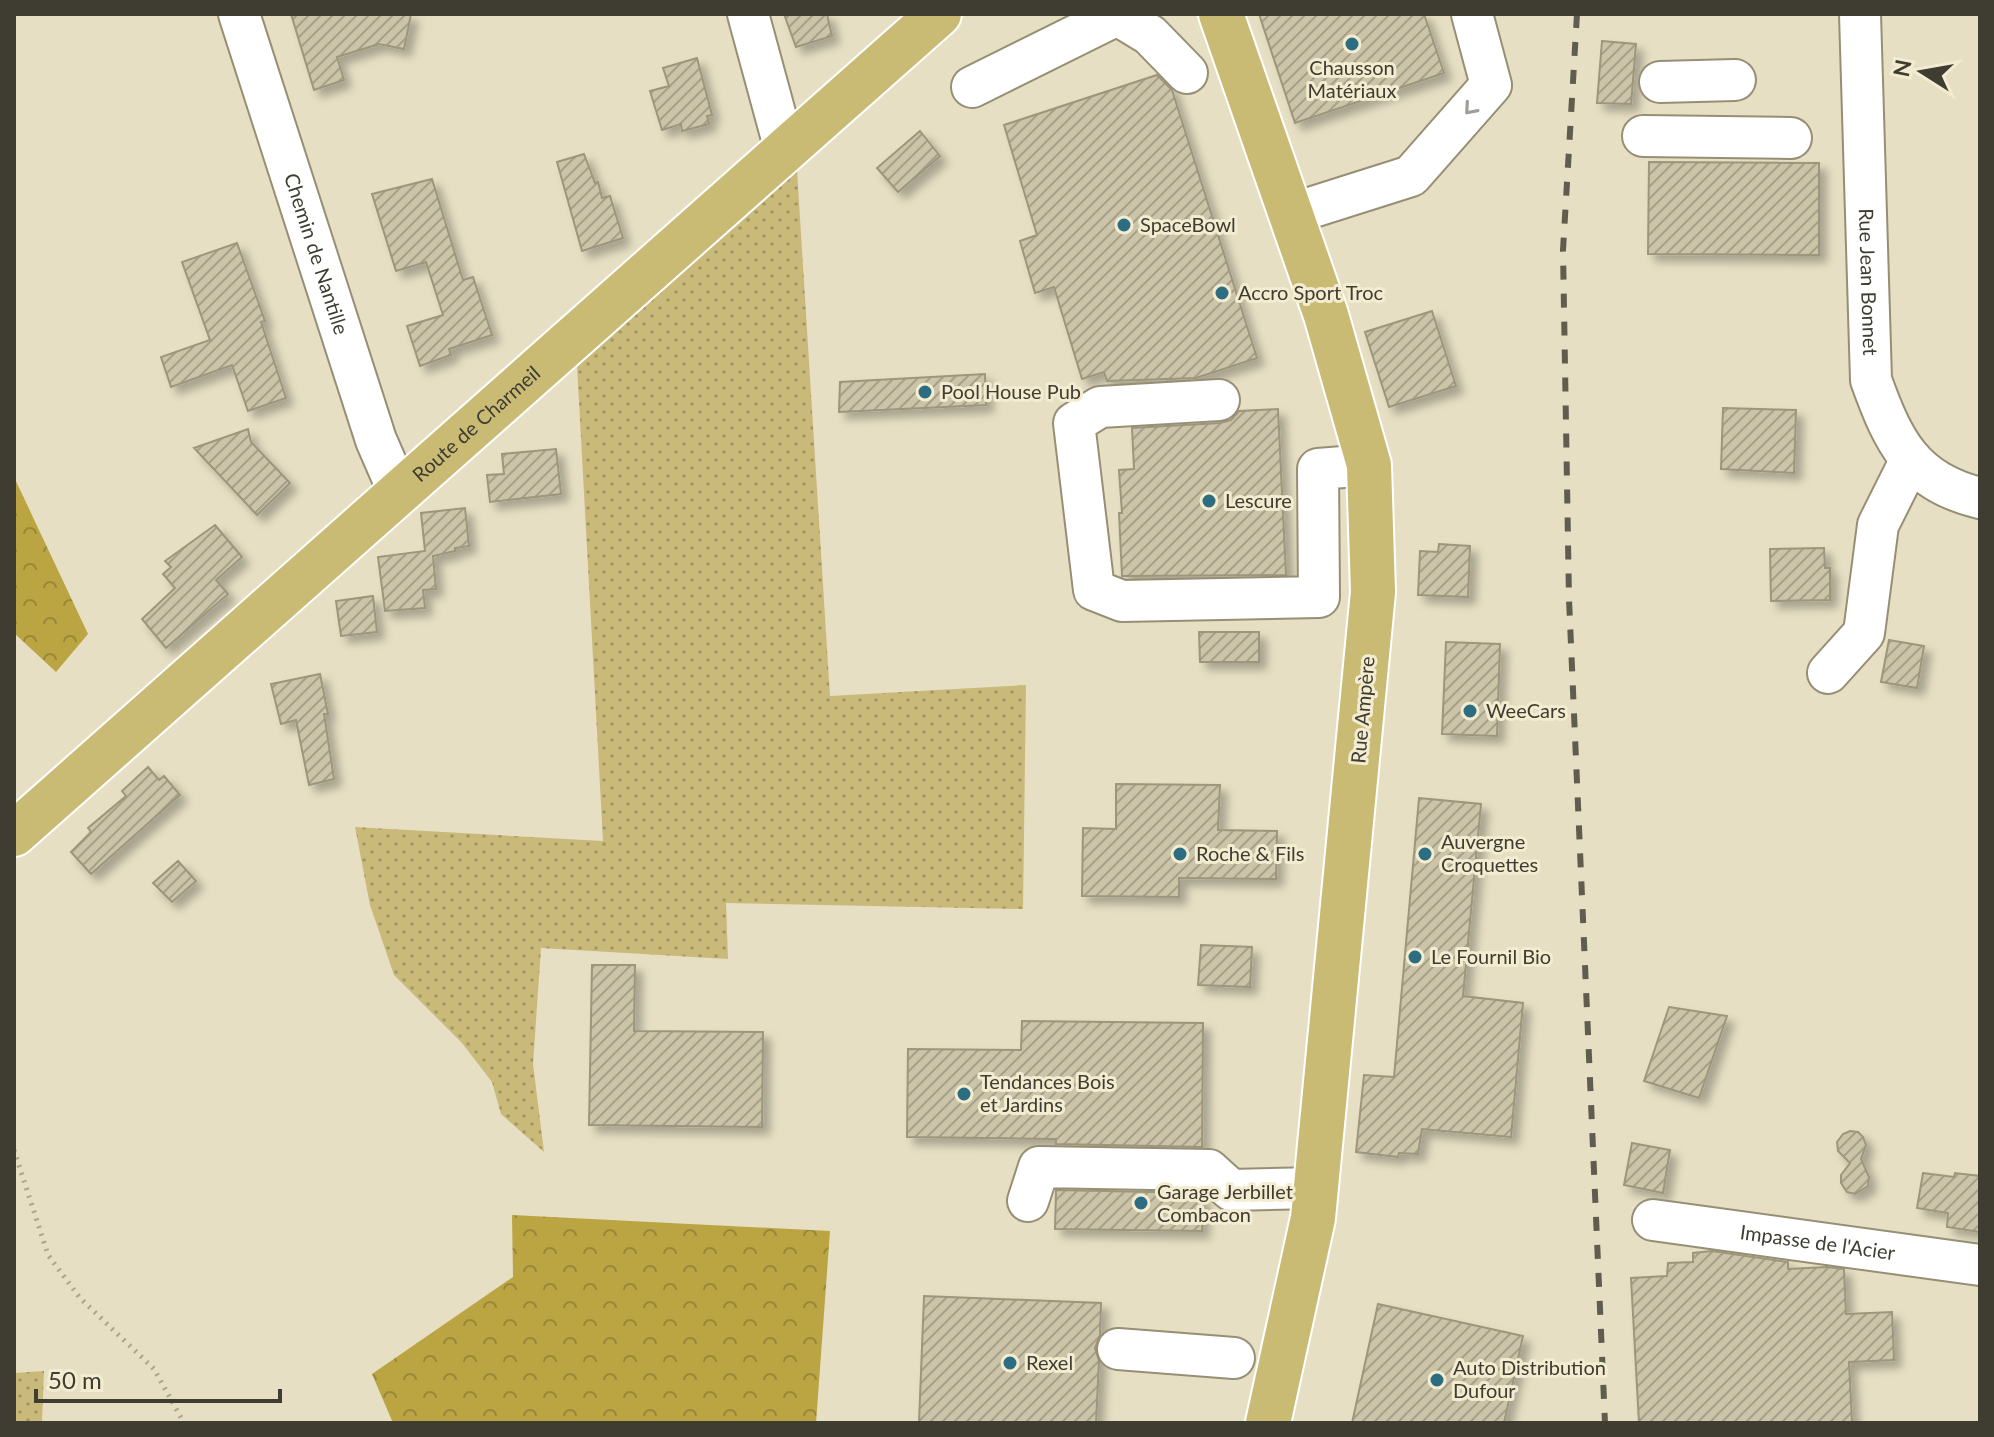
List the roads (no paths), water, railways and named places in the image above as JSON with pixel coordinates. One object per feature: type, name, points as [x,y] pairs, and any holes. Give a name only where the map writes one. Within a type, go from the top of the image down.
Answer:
[{"type":"main road","name":"Route de Charmeil","points":[[14,834],[939,14]]},
{"type":"main road","name":"Rue Ampère","points":[[1221,14],[1326,315],[1369,465],[1373,592],[1313,1218],[1268,1423]]},
{"type":"street","name":"Chemin de Nantille","points":[[239,14],[376,440],[399,493]]},
{"type":"street","points":[[748,14],[785,150]]},
{"type":"street","points":[[1291,214],[1411,176],[1491,85],[1472,14]]},
{"type":"street","name":"Rue Jean Bonnet","points":[[1860,14],[1871,380],[1887,426],[1910,461],[1954,492],[1980,498]]},
{"type":"street","points":[[972,87],[1117,15],[1150,35],[1187,73]]},
{"type":"street","points":[[1660,82],[1735,80]]},
{"type":"street","points":[[1643,136],[1791,138]]},
{"type":"street","points":[[1219,400],[1100,407],[1074,423],[1094,590],[1122,601],[1319,597],[1373,592]]},
{"type":"street","points":[[1828,673],[1864,633],[1878,525],[1910,461]]},
{"type":"street","points":[[1319,597],[1318,469],[1369,465]]},
{"type":"street","points":[[1028,1201],[1039,1167],[1209,1170],[1231,1190],[1316,1188]]},
{"type":"street","name":"Impasse de l'Acier","points":[[1653,1220],[1980,1265]]},
{"type":"street","points":[[1118,1349],[1234,1358]]},
{"type":"railway","points":[[1577,14],[1563,250],[1569,599],[1605,1423]]},
{"type":"place","name":"Chausson Matériaux","points":[[1352,44]]},
{"type":"place","name":"SpaceBowl","points":[[1124,225]]},
{"type":"place","name":"Accro Sport Troc","points":[[1222,293]]},
{"type":"place","name":"Pool House Pub","points":[[925,392]]},
{"type":"place","name":"Lescure","points":[[1209,501]]},
{"type":"place","name":"WeeCars","points":[[1470,711]]},
{"type":"place","name":"Roche & Fils","points":[[1180,854]]},
{"type":"place","name":"Auvergne Croquettes","points":[[1425,854]]},
{"type":"place","name":"Le Fournil Bio","points":[[1415,957]]},
{"type":"place","name":"Tendances Bois et Jardins","points":[[964,1094]]},
{"type":"place","name":"Garage Jerbillet Combacon","points":[[1141,1203]]},
{"type":"place","name":"Rexel","points":[[1010,1363]]},
{"type":"place","name":"Auto Distribution Dufour","points":[[1437,1380]]}]
